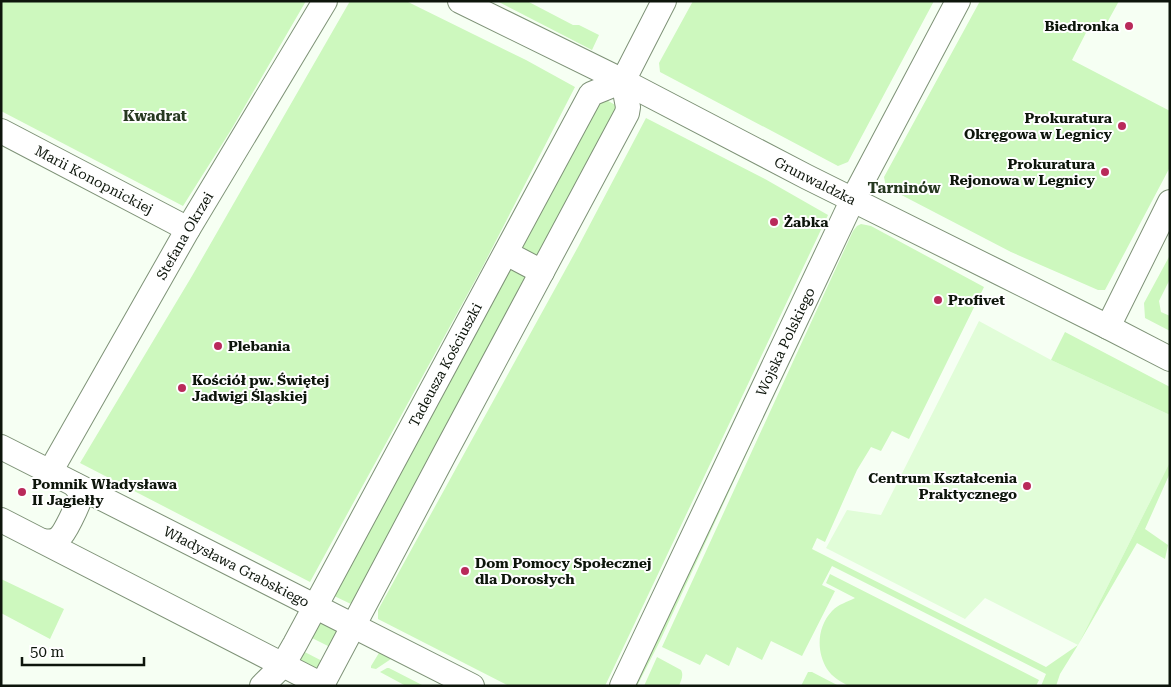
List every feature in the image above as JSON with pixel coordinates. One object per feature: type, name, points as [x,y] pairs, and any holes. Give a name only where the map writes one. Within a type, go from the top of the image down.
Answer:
[{"type":"street","name":"Stefana Okrzei","points":[[50,472],[188,229],[325,1]]},
{"type":"street","name":"Grunwaldzka","points":[[460,1],[623,81],[798,172],[1170,360]]},
{"type":"street","points":[[1,520],[323,685],[444,453],[627,113],[628,107],[623,81],[664,1]]},
{"type":"street","name":"Wojska Polskiego","points":[[622,686],[853,200],[958,1]]},
{"type":"street","name":"Tadeusza Kościuszki","points":[[262,686],[283,665],[591,94],[623,81]]},
{"type":"street","name":"Marii Konopnickiej","points":[[1,131],[188,229]]},
{"type":"street","points":[[1108,327],[1170,202]]},
{"type":"street","points":[[506,253],[542,272]]},
{"type":"street","name":"Władysława Grabskiego","points":[[3,449],[472,686]]},
{"type":"street","points":[[43,542],[53,541],[63,534],[80,498],[80,492],[76,485]]},
{"type":"shaded area","points":[[1,1],[306,1],[231,130],[183,206],[1,111]]},
{"type":"shaded area","points":[[350,1],[406,1],[526,60],[575,87],[483,266],[310,582],[80,463],[192,276]]},
{"type":"shaded area","points":[[497,1],[527,1],[573,25],[579,25],[599,35],[592,50]]},
{"type":"shaded area","points":[[693,1],[934,1],[848,162],[838,166],[660,72],[659,63]]},
{"type":"shaded area","points":[[980,1],[1119,1],[1103,30],[1091,23],[1072,60],[1170,111],[1170,167],[1105,290],[1098,290],[1011,252],[886,187],[884,177]]},
{"type":"shaded area","points":[[597,95],[621,108],[353,605],[330,594]]},
{"type":"shaded area","points":[[646,118],[765,179],[828,215],[605,686],[509,686],[378,619],[378,610],[578,247]]},
{"type":"shaded area","points":[[861,224],[871,226],[984,287],[909,439],[892,431],[881,451],[871,447],[857,470],[825,542],[817,538],[812,549],[1046,667],[1078,645],[1060,674],[1056,686],[1041,686],[1046,674],[832,566],[822,585],[835,591],[802,656],[771,641],[762,660],[737,647],[729,666],[706,654],[700,665],[662,647],[853,231]]},
{"type":"shaded area","points":[[851,228],[660,641],[637,686],[633,686]]},
{"type":"shaded area","points":[[1170,255],[1170,279],[1159,301],[1161,312],[1170,316],[1170,331],[1145,318],[1144,303]]},
{"type":"shaded area","name":"Centrum Kształcenia Praktycznego","points":[[979,321],[1051,360],[1170,415],[1170,462],[1078,645],[985,598],[965,619],[826,548],[847,510],[881,515]]},
{"type":"shaded area","points":[[1065,332],[1170,387],[1170,415],[1051,360]]},
{"type":"shaded area","points":[[1170,462],[1170,473],[1145,529],[1168,545],[1165,559],[1137,543],[1078,645]]},
{"type":"shaded area","points":[[830,574],[1039,680],[1036,686],[849,686],[843,683],[829,672],[823,662],[820,639],[823,624],[832,611],[855,598],[826,583]]},
{"type":"shaded area","points":[[1,579],[64,609],[50,639],[1,613]]},
{"type":"shaded area","points":[[319,621],[338,631],[334,649],[306,635]]},
{"type":"shaded area","points":[[382,648],[397,655],[376,669],[371,668],[371,666]]},
{"type":"shaded area","points":[[299,649],[326,663],[315,669],[308,667],[299,658]]},
{"type":"shaded area","points":[[657,657],[681,670],[682,676],[679,686],[644,686]]},
{"type":"shaded area","points":[[387,668],[424,686],[406,686],[380,672]]},
{"type":"shaded area","points":[[808,672],[812,672],[839,686],[801,686]]},
{"type":"place","name":"Biedronka","points":[[1129,26]]},
{"type":"place","name":"Prokuratura Okręgowa w Legnicy","points":[[1122,126]]},
{"type":"place","name":"Prokuratura Rejonowa w Legnicy","points":[[1105,172]]},
{"type":"place","name":"Żabka","points":[[774,222]]},
{"type":"place","name":"Profivet","points":[[938,300]]},
{"type":"place","name":"Plebania","points":[[218,346]]},
{"type":"place","name":"Kościół pw. Świętej Jadwigi Śląskiej","points":[[182,388]]},
{"type":"place","name":"Centrum Kształcenia Praktycznego","points":[[1027,486]]},
{"type":"place","name":"Pomnik Władysława II Jagiełły","points":[[22,492]]},
{"type":"place","name":"Dom Pomocy Społecznej dla Dorosłych","points":[[465,571]]},
{"type":"district","name":"Kwadrat","points":[[155,116]]},
{"type":"district","name":"Tarninów","points":[[904,188]]}]
